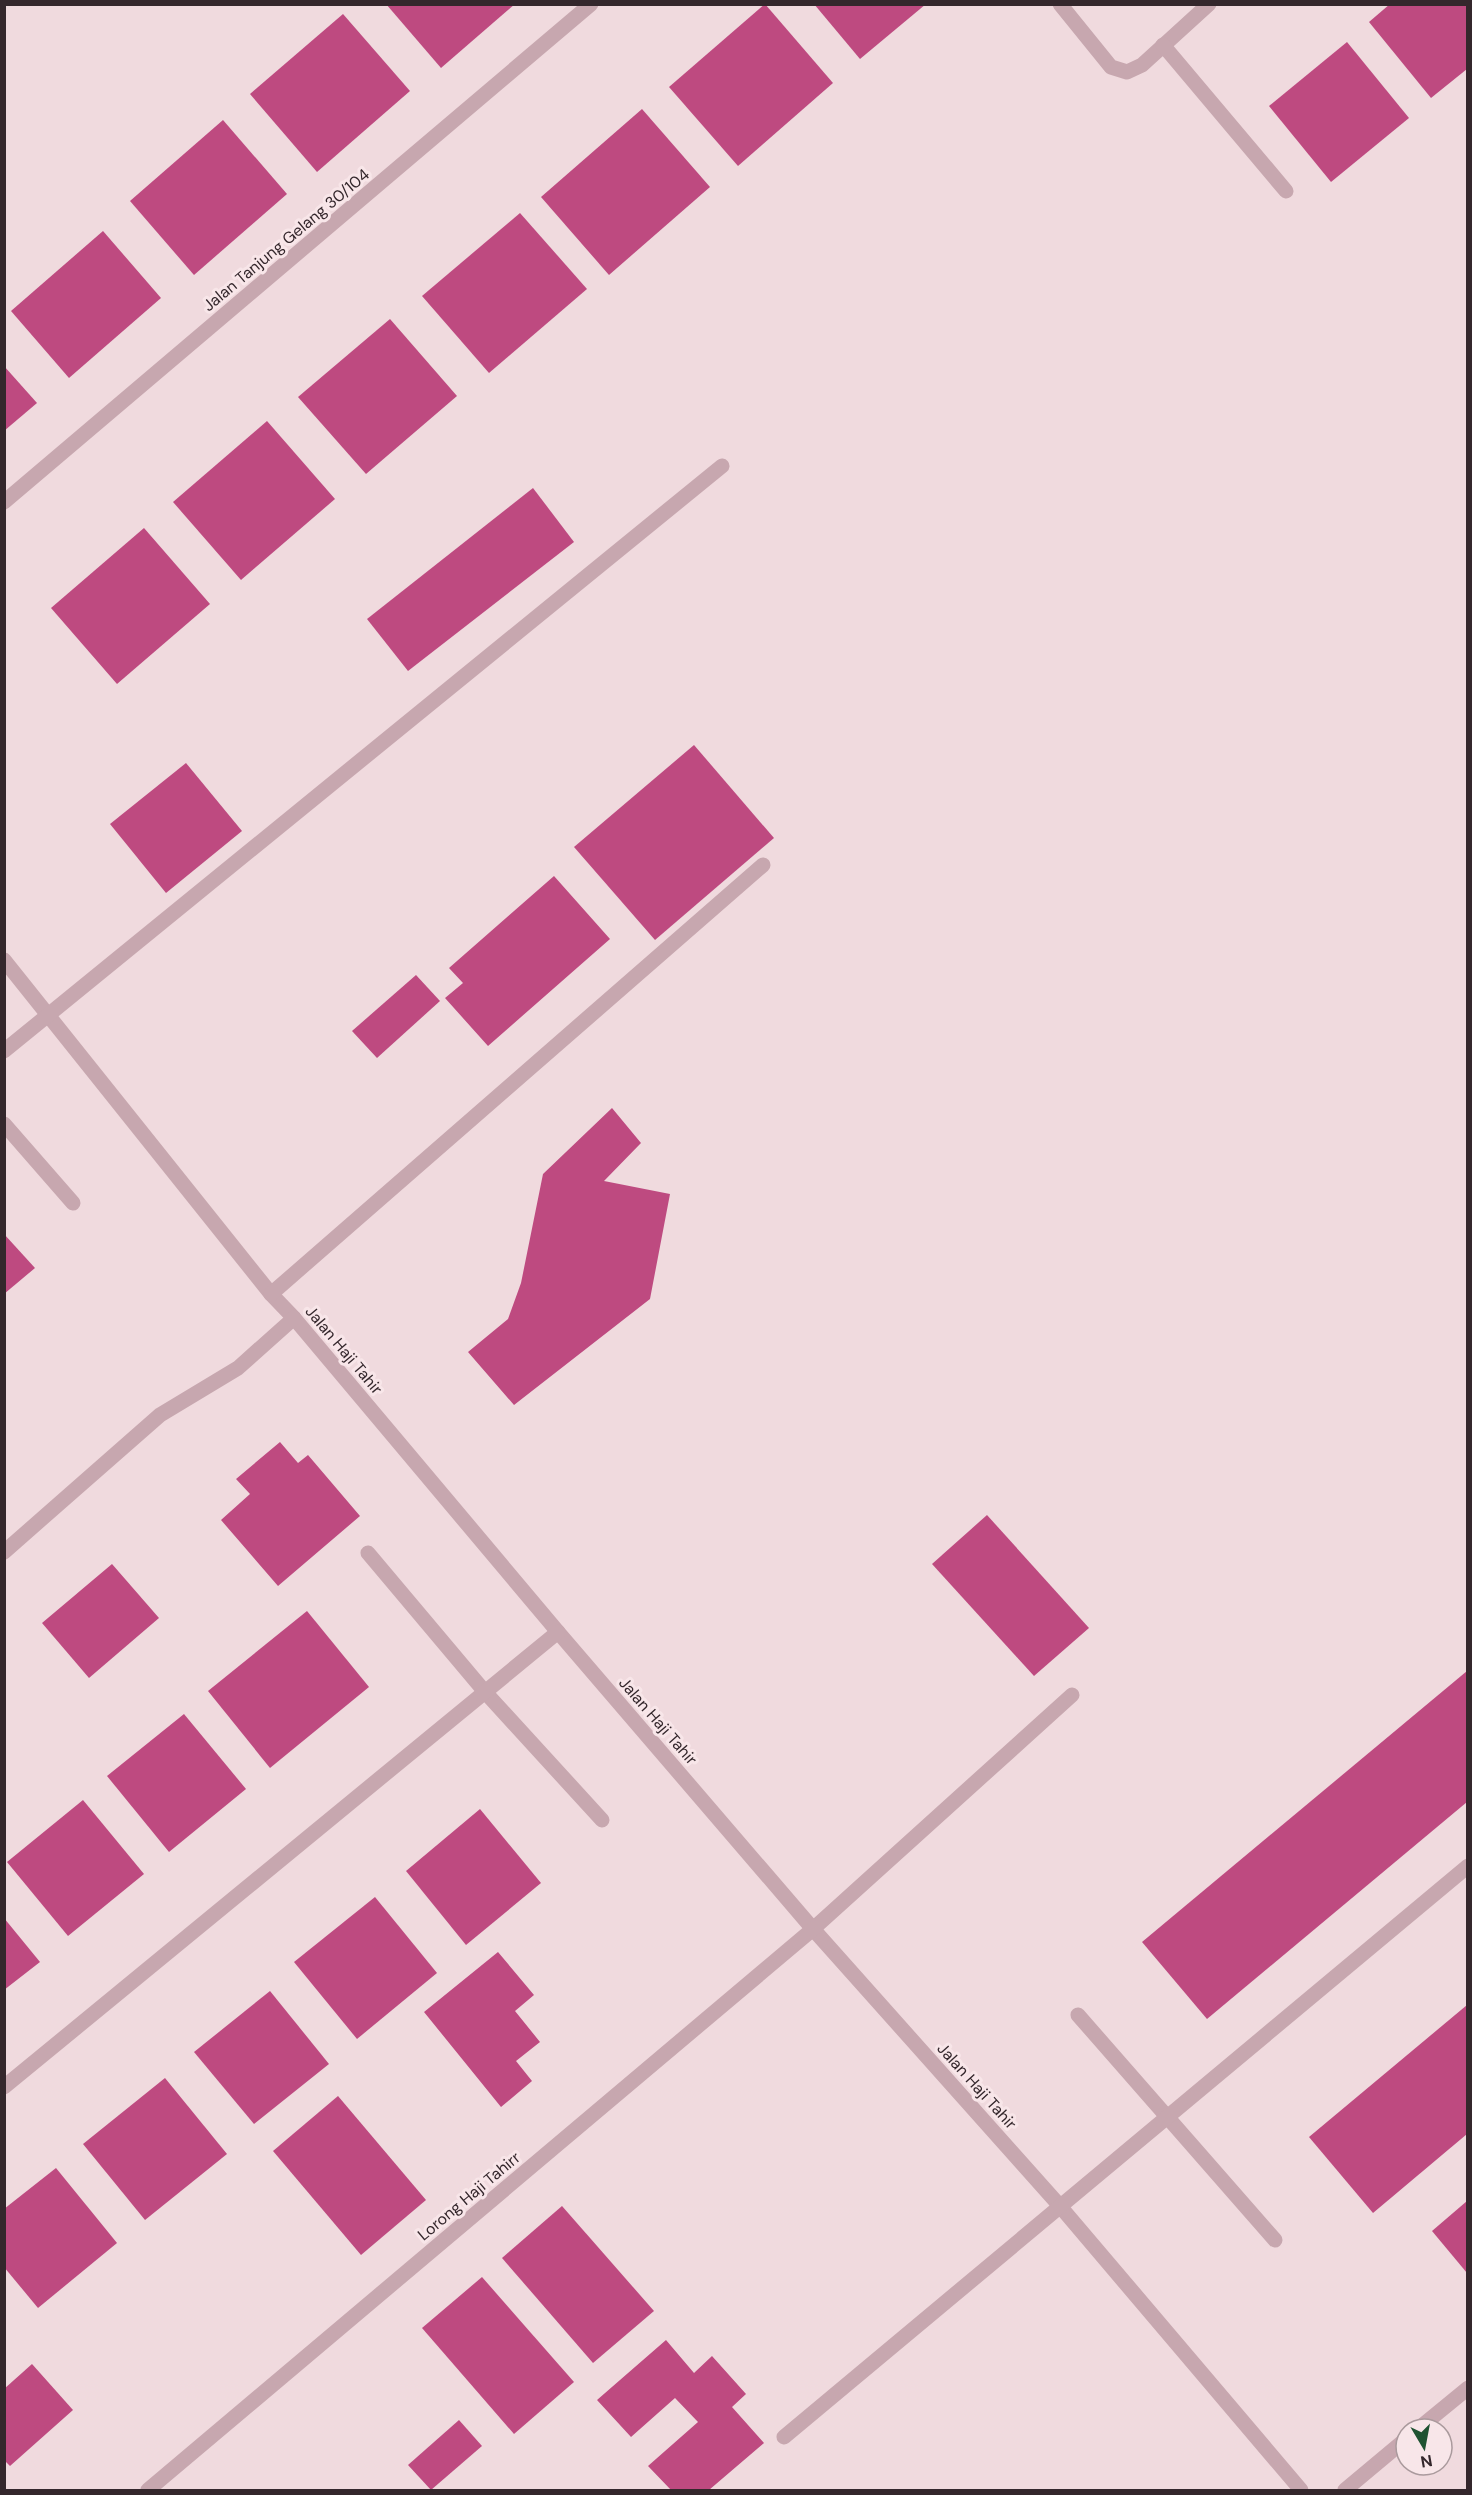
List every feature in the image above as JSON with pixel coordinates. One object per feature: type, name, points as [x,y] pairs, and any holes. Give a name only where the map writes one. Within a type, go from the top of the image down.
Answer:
[{"type":"street","name":"Jalan Tanjung Gelang 30/104","points":[[4,502],[591,4]]},
{"type":"street","points":[[1060,4],[1111,67],[1127,72],[1142,65],[1209,4]]},
{"type":"street","points":[[1163,45],[1287,191]]},
{"type":"street","points":[[4,1051],[722,466]]},
{"type":"street","points":[[271,1294],[763,865]]},
{"type":"street","name":"Jalan Haji Tahir","points":[[4,960],[271,1294],[294,1318],[558,1632],[813,1929],[1059,2205],[1301,2490]]},
{"type":"street","points":[[4,1124],[73,1203]]},
{"type":"street","points":[[4,1551],[160,1415],[238,1368],[294,1318]]},
{"type":"street","points":[[368,1553],[485,1692],[602,1820]]},
{"type":"street","points":[[4,2087],[558,1632]]},
{"type":"street","name":"Lorong Haji Tahirr","points":[[148,2490],[813,1929],[1072,1695]]},
{"type":"street","points":[[784,2437],[1467,1866]]},
{"type":"street","points":[[1078,2014],[1275,2240]]},
{"type":"street","points":[[1432,2417],[1467,2388]]},
{"type":"street","points":[[1345,2490],[1394,2449]]},
{"type":"building","points":[[386,4],[515,4],[441,68]]},
{"type":"building","points":[[765,4],[833,83],[738,166],[669,87]]},
{"type":"building","points":[[814,4],[926,4],[860,59]]},
{"type":"building","points":[[1390,4],[1467,4],[1467,69],[1431,98],[1369,22]]},
{"type":"building","points":[[343,14],[410,91],[317,172],[250,94]]},
{"type":"building","points":[[1347,42],[1409,118],[1331,182],[1269,106]]},
{"type":"building","points":[[642,109],[710,187],[609,275],[541,197]]},
{"type":"building","points":[[223,120],[287,194],[194,275],[130,201]]},
{"type":"building","points":[[520,213],[587,289],[489,373],[422,296]]},
{"type":"building","points":[[103,231],[161,298],[69,378],[11,311]]},
{"type":"building","points":[[390,319],[457,396],[366,474],[298,397]]},
{"type":"building","points":[[4,366],[37,403],[4,431]]},
{"type":"building","points":[[267,421],[335,499],[241,580],[173,502]]},
{"type":"building","points":[[533,488],[574,542],[408,671],[367,619]]},
{"type":"building","points":[[144,528],[210,604],[117,684],[51,608]]},
{"type":"building","points":[[694,745],[774,838],[655,940],[574,847]]},
{"type":"building","points":[[186,763],[242,831],[166,893],[110,824]]},
{"type":"building","points":[[554,876],[610,939],[488,1046],[445,998],[463,983],[449,968]]},
{"type":"building","points":[[416,975],[440,1001],[377,1058],[352,1031]]},
{"type":"building","points":[[612,1108],[641,1143],[604,1181],[670,1194],[650,1299],[514,1405],[468,1352],[508,1319],[521,1283],[543,1174]]},
{"type":"building","points":[[4,1234],[35,1268],[4,1294]]},
{"type":"building","points":[[280,1442],[298,1463],[308,1455],[360,1516],[278,1586],[221,1520],[250,1494],[236,1479]]},
{"type":"building","points":[[987,1515],[1089,1628],[1034,1676],[932,1564]]},
{"type":"building","points":[[112,1564],[159,1618],[89,1678],[42,1623]]},
{"type":"building","points":[[307,1611],[369,1687],[270,1768],[208,1691]]},
{"type":"building","points":[[1467,1671],[1467,1802],[1207,2019],[1142,1942]]},
{"type":"building","points":[[184,1714],[246,1789],[169,1852],[107,1776]]},
{"type":"building","points":[[83,1800],[144,1874],[68,1936],[7,1862]]},
{"type":"building","points":[[480,1809],[541,1883],[466,1945],[406,1871]]},
{"type":"building","points":[[375,1897],[437,1973],[357,2039],[294,1962]]},
{"type":"building","points":[[4,1918],[40,1962],[4,1990]]},
{"type":"building","points":[[498,1952],[534,1995],[515,2011],[540,2042],[516,2061],[532,2081],[501,2107],[424,2012]]},
{"type":"building","points":[[270,1991],[329,2064],[254,2124],[194,2052]]},
{"type":"building","points":[[1467,2005],[1467,2134],[1373,2213],[1309,2137]]},
{"type":"building","points":[[165,2078],[227,2154],[145,2220],[83,2144]]},
{"type":"building","points":[[338,2096],[426,2200],[361,2255],[273,2151]]},
{"type":"building","points":[[56,2168],[117,2243],[38,2308],[4,2267],[4,2209]]},
{"type":"building","points":[[1467,2201],[1467,2273],[1432,2231]]},
{"type":"building","points":[[562,2206],[654,2311],[593,2363],[502,2258]]},
{"type":"building","points":[[482,2277],[574,2382],[514,2434],[422,2328]]},
{"type":"building","points":[[666,2340],[694,2373],[712,2356],[746,2394],[732,2407],[764,2443],[709,2490],[671,2490],[648,2466],[698,2422],[675,2398],[631,2437],[597,2400]]},
{"type":"building","points":[[32,2364],[73,2410],[10,2466],[4,2460],[4,2389]]},
{"type":"building","points":[[459,2420],[482,2446],[431,2490],[408,2465]]}]
